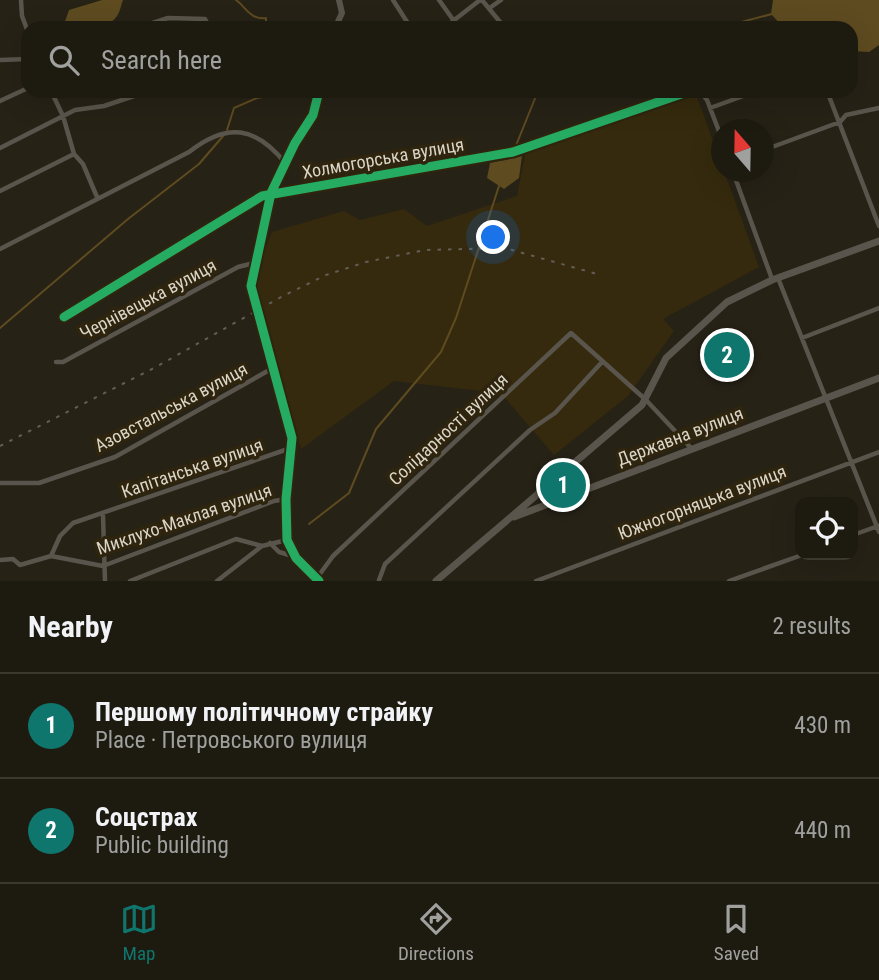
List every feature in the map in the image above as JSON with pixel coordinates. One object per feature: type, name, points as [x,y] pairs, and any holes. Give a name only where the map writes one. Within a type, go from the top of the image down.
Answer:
[{"type":"main road","points":[[436,581],[646,400],[671,353],[734,296],[879,241]]},
{"type":"main road","name":"Державна вулиця","points":[[507,520],[879,378]]},
{"type":"street","points":[[21,0],[24,21]]},
{"type":"street","points":[[338,21],[342,13],[339,0]]},
{"type":"street","points":[[393,0],[406,21]]},
{"type":"street","points":[[439,0],[454,21],[481,0],[491,7],[500,21]]},
{"type":"street","points":[[491,7],[501,0]]},
{"type":"street","points":[[159,21],[169,18],[206,21]]},
{"type":"street","points":[[0,60],[21,59]]},
{"type":"street","points":[[0,101],[21,91]]},
{"type":"street","points":[[54,98],[63,116],[74,154],[83,164],[97,197]]},
{"type":"street","points":[[0,148],[63,116],[125,98]]},
{"type":"street","points":[[317,98],[313,115],[295,143],[271,193],[254,263],[252,296],[292,447],[286,499],[288,540],[296,558],[318,580]]},
{"type":"street","name":"Холмогорська вулиця","points":[[64,317],[240,207],[271,193],[513,152],[670,98]]},
{"type":"street","points":[[704,98],[714,119]]},
{"type":"street","points":[[710,108],[738,98]]},
{"type":"street","points":[[830,98],[879,226]]},
{"type":"street","points":[[774,146],[840,122],[846,115],[879,108]]},
{"type":"street","points":[[0,249],[189,152],[215,134],[232,130],[269,145],[286,164]]},
{"type":"street","points":[[0,193],[74,154]]},
{"type":"street","points":[[737,182],[878,528],[858,534]]},
{"type":"street","name":"Чернівецька вулиця","points":[[56,362],[63,362],[238,267],[254,263]]},
{"type":"street","points":[[802,338],[879,308]]},
{"type":"street","name":"Солідарності вулиця","points":[[318,580],[333,556],[571,333],[646,400],[691,448]]},
{"type":"street","points":[[379,580],[385,564],[530,430],[555,413],[602,362]]},
{"type":"street","name":"Азовстальська вулиця","points":[[0,483],[39,483],[115,457],[273,368]]},
{"type":"street","name":"Капітанська вулиця","points":[[51,556],[60,536],[73,523],[103,515],[292,447]]},
{"type":"street","name":"Южногорняцька вулиця","points":[[536,581],[879,452]]},
{"type":"street","name":"Миклухо-Маклая вулиця","points":[[51,556],[103,566],[286,499]]},
{"type":"street","points":[[103,515],[105,581]]},
{"type":"street","points":[[130,581],[236,538],[262,546]]},
{"type":"street","points":[[217,581],[262,546],[288,540]]},
{"type":"street","points":[[269,543],[279,552],[296,558]]},
{"type":"street","points":[[0,560],[13,559],[20,565],[51,556]]},
{"type":"street","points":[[729,581],[795,557]]},
{"type":"shaded area","points":[[102,0],[123,0],[112,21],[65,21],[69,10]]},
{"type":"shaded area","points":[[773,0],[879,0],[879,45],[869,52],[858,51],[858,21],[778,21],[771,14]]},
{"type":"shaded area","points":[[686,98],[697,98],[711,135],[711,182],[728,182],[759,267],[663,319],[674,331],[628,396],[554,455],[505,398],[490,392],[394,381],[301,449],[255,286],[258,268],[272,232],[344,211],[360,220],[404,209],[427,226],[517,196],[526,150]]},
{"type":"shaded area","points":[[522,156],[519,178],[504,189],[487,178],[490,163]]},
{"type":"shaded area","points":[[566,480],[574,487],[572,490],[542,499],[542,495],[556,482]]},
{"type":"waterway","points":[[236,0],[252,15],[266,18],[266,21]]},
{"type":"waterway","points":[[745,21],[772,14]]},
{"type":"waterway","points":[[227,130],[234,108],[257,98]]},
{"type":"waterway","points":[[515,148],[535,98]]},
{"type":"waterway","points":[[0,328],[128,219],[199,164],[224,135]]},
{"type":"waterway","points":[[309,524],[349,493],[376,429],[441,352],[456,318],[499,186]]},
{"type":"railway","points":[[0,446],[154,368],[283,296],[326,275],[366,262],[425,250],[505,248],[597,274]]},
{"type":"cycle path","points":[[317,98],[313,115],[295,143],[271,193],[251,286],[292,438],[286,499],[287,540],[296,558],[319,581]]},
{"type":"cycle path","points":[[64,317],[262,196],[513,152],[670,98]]},
{"type":"place","name":"Соцстрах","points":[[727,355]]},
{"type":"place","name":"Першому політичному страйку","points":[[563,485]]}]
